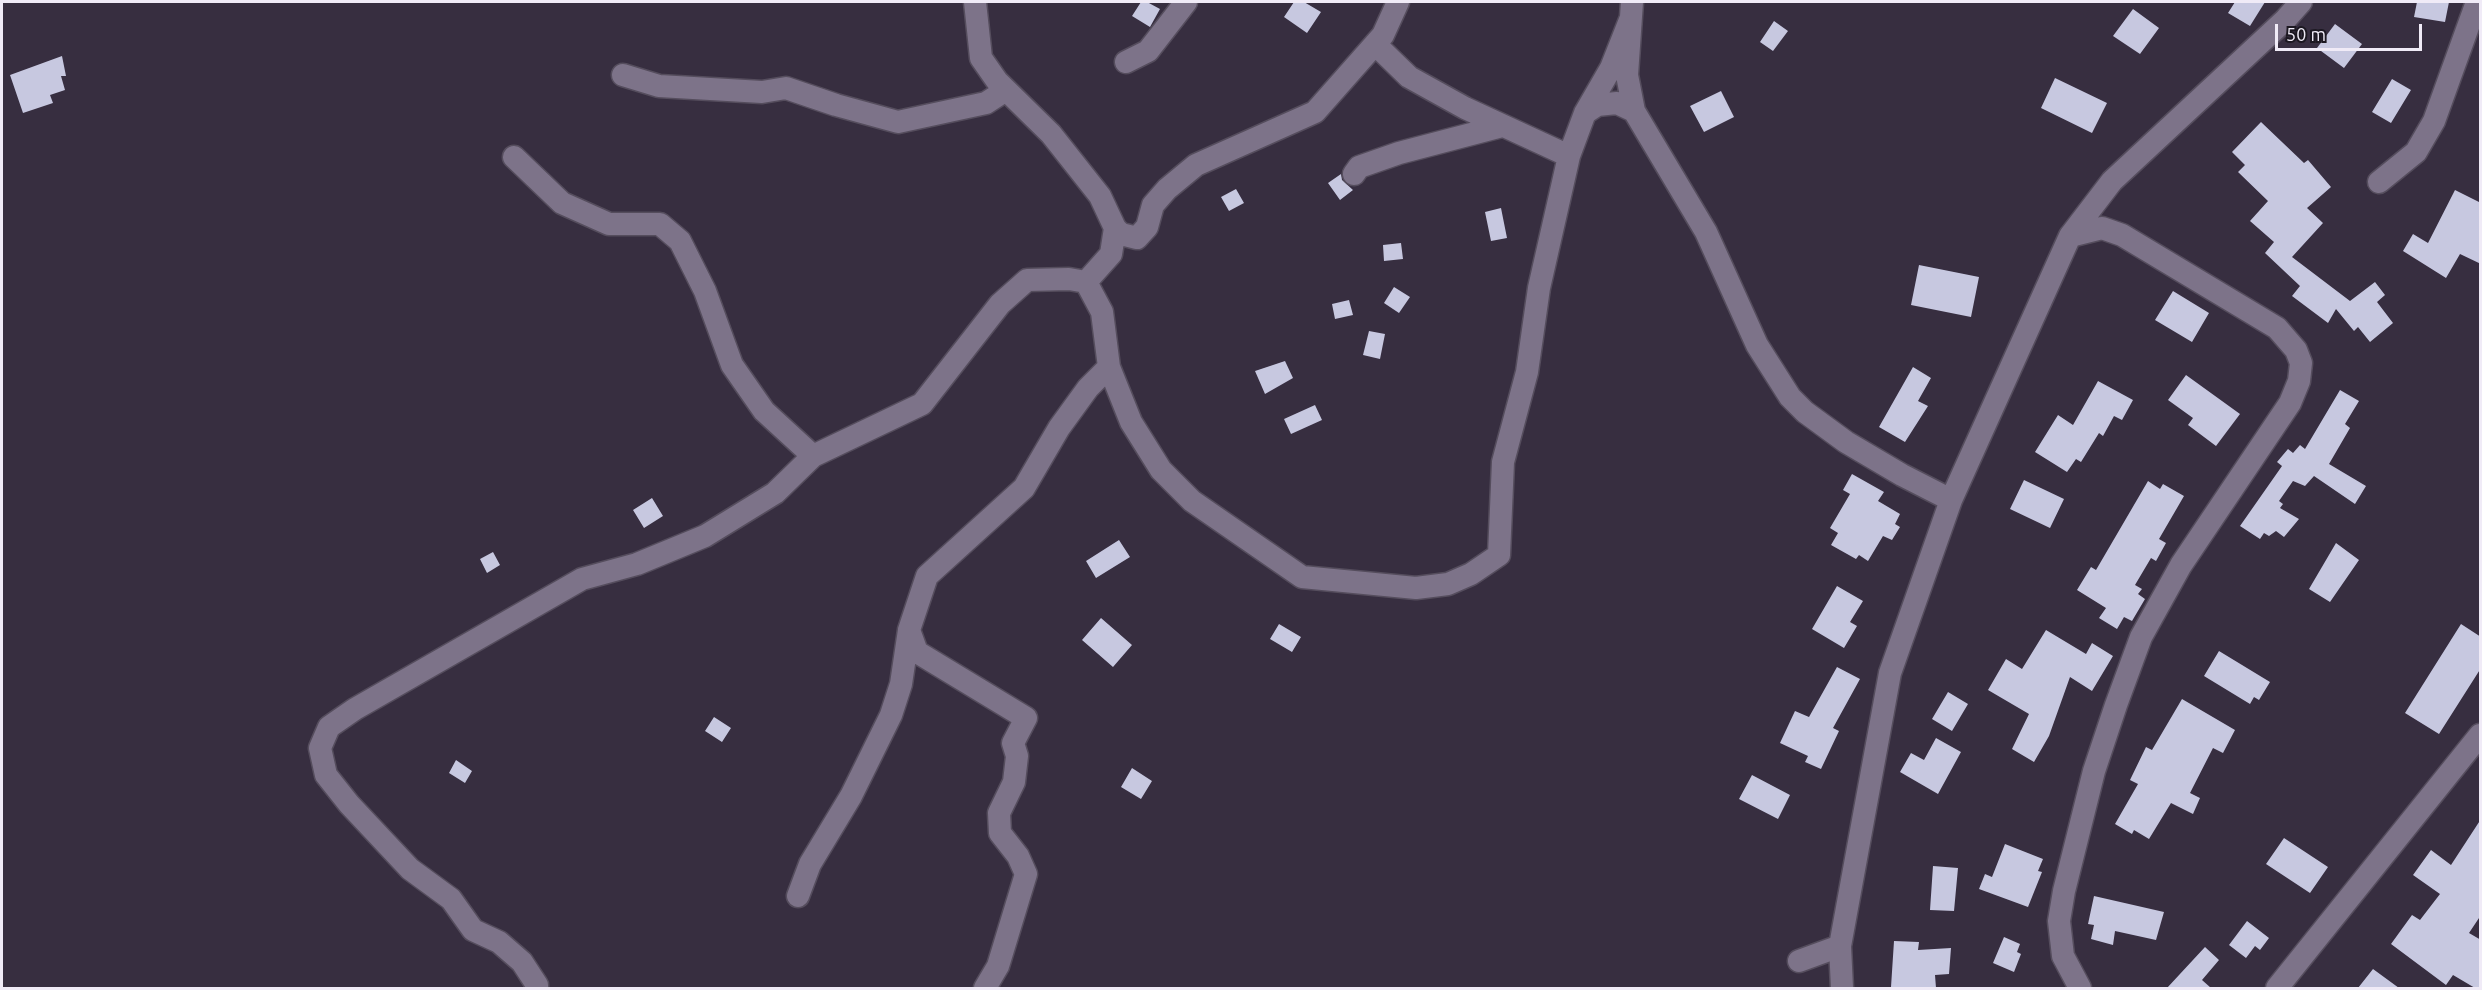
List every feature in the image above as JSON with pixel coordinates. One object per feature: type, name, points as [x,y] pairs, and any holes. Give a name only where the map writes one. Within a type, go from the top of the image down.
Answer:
[{"type":"street","points":[[975,2],[981,58],[1006,90],[1051,134],[1101,196],[1120,234],[1137,238],[1147,227],[1153,205],[1167,189],[1196,165],[1315,112],[1383,35],[1398,2]]},
{"type":"street","points":[[1126,62],[1148,51],[1186,2]]},
{"type":"street","points":[[1842,988],[1840,946],[1890,673],[1951,500],[2070,236],[2112,181],[2285,20],[2301,2]]},
{"type":"street","points":[[2379,182],[2416,152],[2434,121],[2477,2]]},
{"type":"street","points":[[1631,11],[1627,75],[1634,111],[1706,232],[1757,345],[1790,397],[1805,412],[1846,442],[1902,475],[1951,500]]},
{"type":"street","points":[[1086,282],[1102,312],[1109,367],[1131,422],[1161,470],[1192,501],[1302,577],[1416,588],[1448,584],[1471,574],[1499,555],[1503,462],[1527,372],[1539,288],[1569,156],[1584,113],[1611,68],[1631,11]]},
{"type":"street","points":[[1375,44],[1408,77],[1502,126],[1569,156]]},
{"type":"street","points":[[623,75],[659,86],[762,92],[786,88],[898,122],[986,103],[1006,90]]},
{"type":"street","points":[[1584,113],[1597,105],[1617,103],[1634,111]]},
{"type":"street","points":[[1354,174],[1359,167],[1399,153],[1502,126]]},
{"type":"street","points":[[514,157],[562,203],[609,224],[660,224],[680,241],[705,291],[732,364],[764,411],[813,456]]},
{"type":"street","points":[[1086,282],[1111,254],[1115,228]]},
{"type":"street","points":[[2070,236],[2102,228],[2122,235],[2277,328],[2296,350],[2301,363],[2299,381],[2290,403],[2181,566],[2141,637],[2113,716],[2094,771],[2064,891],[2060,921],[2063,956],[2080,988]]},
{"type":"street","points":[[537,988],[522,962],[499,942],[473,930],[451,898],[410,869],[349,804],[326,775],[320,748],[329,727],[365,703],[582,579],[637,564],[705,536],[775,493],[813,456],[922,404],[1000,304],[1027,280],[1069,279],[1086,282]]},
{"type":"street","points":[[798,896],[810,864],[851,796],[891,715],[901,684],[909,630],[927,576],[1024,488],[1059,428],[1088,388],[1109,367]]},
{"type":"street","points":[[909,630],[917,652],[1026,718],[1013,744],[1017,756],[1014,782],[999,813],[1000,833],[1018,856],[1026,874],[998,966],[985,988]]},
{"type":"street","points":[[2277,988],[2481,735]]},
{"type":"street","points":[[1799,961],[1840,946]]},
{"type":"building","points":[[1141,2],[1147,2],[1160,9],[1150,27],[1132,16]]},
{"type":"building","points":[[1294,2],[1304,2],[1321,12],[1307,33],[1284,17]]},
{"type":"building","points":[[2235,2],[2265,2],[2250,26],[2228,13]]},
{"type":"building","points":[[2417,2],[2449,2],[2445,22],[2414,17]]},
{"type":"building","points":[[2133,9],[2159,28],[2140,54],[2113,36]]},
{"type":"building","points":[[1774,21],[1788,31],[1773,51],[1760,42]]},
{"type":"building","points":[[2335,24],[2362,44],[2344,68],[2317,48]]},
{"type":"building","points":[[62,56],[66,76],[61,76],[65,90],[50,95],[53,103],[23,113],[10,75]]},
{"type":"building","points":[[2055,78],[2107,103],[2092,133],[2041,108]]},
{"type":"building","points":[[2392,79],[2411,90],[2391,123],[2372,112]]},
{"type":"building","points":[[1721,91],[1734,117],[1704,132],[1690,106]]},
{"type":"building","points":[[2261,122],[2304,163],[2308,160],[2331,187],[2307,208],[2323,223],[2292,257],[2350,301],[2375,282],[2385,295],[2377,302],[2393,323],[2370,342],[2358,327],[2354,331],[2336,309],[2328,323],[2292,296],[2300,286],[2265,253],[2274,242],[2250,221],[2268,201],[2238,172],[2245,165],[2232,152]]},
{"type":"building","points":[[1341,174],[1342,180],[1353,190],[1340,200],[1328,183]]},
{"type":"building","points":[[1236,189],[1244,203],[1229,211],[1221,197]]},
{"type":"building","points":[[2455,190],[2481,203],[2481,264],[2460,254],[2446,278],[2403,251],[2413,234],[2428,243]]},
{"type":"building","points":[[1501,208],[1507,238],[1491,241],[1485,212]]},
{"type":"building","points":[[1401,243],[1403,259],[1384,261],[1383,245]]},
{"type":"building","points":[[1919,265],[1979,277],[1971,317],[1911,305]]},
{"type":"building","points":[[1394,287],[1410,297],[1399,313],[1384,303]]},
{"type":"building","points":[[2173,291],[2209,313],[2192,342],[2155,320]]},
{"type":"building","points":[[1349,300],[1353,315],[1335,319],[1332,304]]},
{"type":"building","points":[[1369,331],[1385,334],[1380,359],[1363,355]]},
{"type":"building","points":[[1285,361],[1293,378],[1265,394],[1255,371]]},
{"type":"building","points":[[1913,367],[1931,378],[1918,401],[1928,406],[1905,442],[1879,427]]},
{"type":"building","points":[[2186,375],[2240,414],[2216,446],[2188,425],[2193,418],[2168,400]]},
{"type":"building","points":[[2098,381],[2133,400],[2122,420],[2114,416],[2103,436],[2099,433],[2081,462],[2076,459],[2067,472],[2035,452],[2058,415],[2073,425]]},
{"type":"building","points":[[2340,390],[2359,401],[2345,424],[2350,428],[2329,464],[2366,486],[2355,504],[2314,476],[2305,486],[2293,481],[2279,501],[2283,504],[2280,508],[2299,519],[2284,537],[2276,531],[2269,536],[2264,533],[2260,539],[2240,526],[2282,466],[2277,462],[2288,449],[2293,453],[2300,445],[2305,449]]},
{"type":"building","points":[[1315,405],[1322,420],[1291,434],[1284,419]]},
{"type":"building","points":[[1852,474],[1884,492],[1878,501],[1900,514],[1895,524],[1900,527],[1892,540],[1883,536],[1868,561],[1859,555],[1856,559],[1831,545],[1838,533],[1830,528],[1850,494],[1843,490]]},
{"type":"building","points":[[2024,480],[2064,499],[2050,528],[2010,509]]},
{"type":"building","points":[[2148,481],[2160,489],[2163,484],[2184,496],[2159,539],[2166,543],[2156,561],[2151,558],[2135,585],[2142,589],[2138,594],[2145,599],[2132,621],[2124,617],[2117,629],[2099,618],[2106,608],[2077,590],[2091,567],[2096,570]]},
{"type":"building","points":[[652,498],[663,516],[644,528],[633,510]]},
{"type":"building","points":[[1119,540],[1130,557],[1096,578],[1086,561]]},
{"type":"building","points":[[2336,543],[2359,560],[2330,602],[2309,589]]},
{"type":"building","points":[[493,552],[500,565],[487,573],[480,559]]},
{"type":"building","points":[[1837,586],[1863,601],[1850,622],[1857,626],[1844,648],[1812,629]]},
{"type":"building","points":[[1101,618],[1132,645],[1113,667],[1082,640]]},
{"type":"building","points":[[1279,624],[1301,637],[1292,652],[1270,639]]},
{"type":"building","points":[[2461,624],[2481,637],[2481,668],[2439,734],[2405,713]]},
{"type":"building","points":[[2046,630],[2086,654],[2092,643],[2113,656],[2092,691],[2070,677],[2049,736],[2034,762],[2012,749],[2029,714],[1988,690],[2006,659],[2022,669]]},
{"type":"building","points":[[2219,651],[2270,682],[2259,700],[2254,697],[2250,704],[2204,676]]},
{"type":"building","points":[[1837,667],[1860,679],[1833,728],[1839,731],[1821,769],[1805,762],[1808,756],[1780,743],[1795,711],[1809,717]]},
{"type":"building","points":[[1948,692],[1968,704],[1952,731],[1932,719]]},
{"type":"building","points":[[2182,699],[2235,730],[2223,753],[2213,748],[2190,793],[2200,798],[2193,814],[2171,803],[2149,839],[2134,830],[2132,834],[2115,824],[2138,784],[2130,780],[2146,747],[2152,750]]},
{"type":"building","points":[[714,717],[731,728],[722,742],[705,731]]},
{"type":"building","points":[[1936,738],[1961,752],[1938,794],[1900,772],[1911,753],[1924,760]]},
{"type":"building","points":[[456,760],[472,771],[465,783],[449,773]]},
{"type":"building","points":[[1132,768],[1152,781],[1141,799],[1121,787]]},
{"type":"building","points":[[1752,775],[1790,795],[1778,819],[1739,799]]},
{"type":"building","points":[[2481,819],[2481,915],[2469,933],[2481,940],[2481,988],[2475,988],[2453,975],[2446,985],[2391,944],[2412,915],[2420,920],[2440,894],[2413,875],[2431,850],[2451,865]]},
{"type":"building","points":[[2284,838],[2328,867],[2310,893],[2266,864]]},
{"type":"building","points":[[2005,844],[2043,859],[2038,871],[2042,872],[2028,907],[1979,889],[1985,874],[1992,877]]},
{"type":"building","points":[[1933,866],[1958,868],[1954,911],[1930,910]]},
{"type":"building","points":[[2094,896],[2164,912],[2156,940],[2115,931],[2113,945],[2091,939],[2094,925],[2088,924]]},
{"type":"building","points":[[2247,921],[2269,938],[2260,950],[2255,946],[2246,958],[2229,945]]},
{"type":"building","points":[[2004,937],[2020,944],[2017,952],[2021,954],[2014,972],[1993,963]]},
{"type":"building","points":[[1894,941],[1919,942],[1918,950],[1951,948],[1949,974],[1935,975],[1936,988],[1891,987]]},
{"type":"building","points":[[2205,947],[2219,960],[2202,980],[2211,988],[2167,988]]},
{"type":"building","points":[[2373,969],[2399,988],[2358,988]]}]
